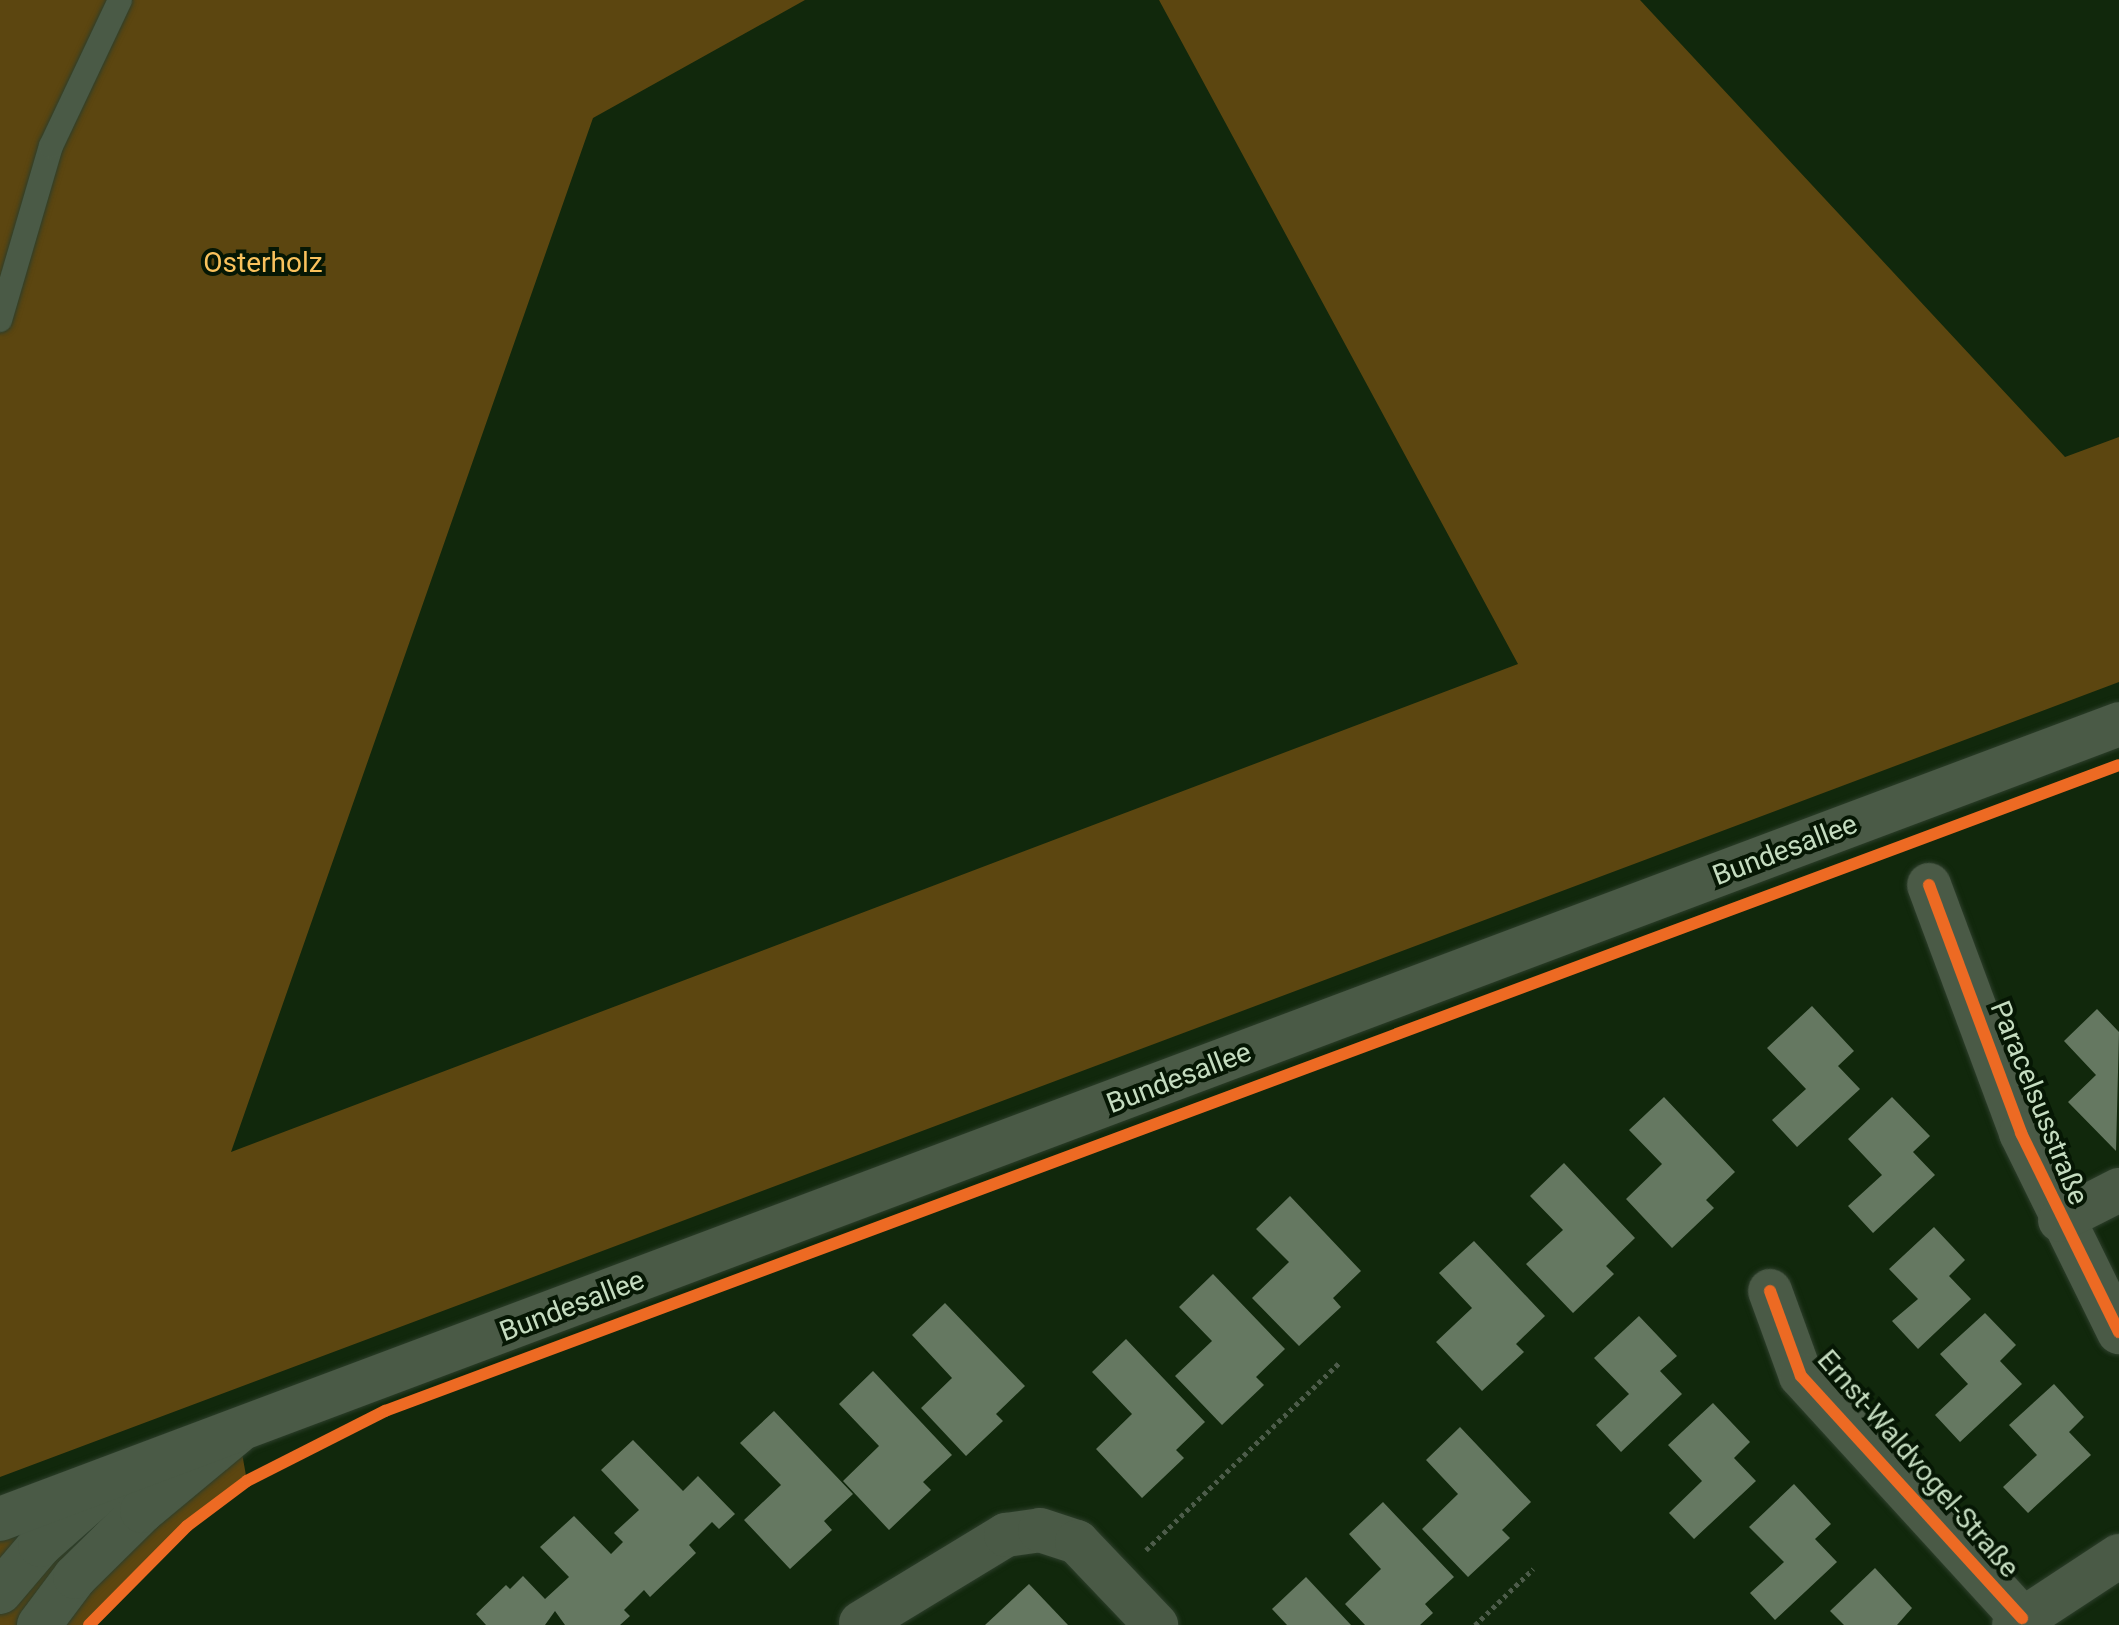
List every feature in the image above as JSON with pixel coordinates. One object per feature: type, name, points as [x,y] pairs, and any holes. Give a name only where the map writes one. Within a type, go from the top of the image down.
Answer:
[{"type":"main road","name":"Bundesallee","points":[[0,1519],[2119,724]]},
{"type":"main road","name":"Paracelsusstraße","points":[[1929,885],[2021,1133],[2060,1220],[2119,1332]]},
{"type":"main road","points":[[2060,1220],[2119,1190]]},
{"type":"main road","name":"Ernst-Waldvogel-Straße","points":[[1770,1291],[1801,1376],[2018,1622]]},
{"type":"main road","name":"Bundesallee","points":[[39,1625],[75,1577],[142,1511],[238,1431]]},
{"type":"main road","name":"Bundesallee","points":[[0,1592],[40,1545],[120,1474]]},
{"type":"main road","points":[[861,1623],[1006,1535],[1040,1530],[1077,1542],[1156,1625]]},
{"type":"main road","points":[[2018,1622],[2119,1556]]},
{"type":"lane","points":[[0,320],[51,146],[120,0]]},
{"type":"path","points":[[1113,1581],[1340,1362]]},
{"type":"path","points":[[1475,1625],[1533,1569]]},
{"type":"green space","name":"Osterholz","points":[[0,0],[805,0],[593,118],[231,1152],[1518,664],[1159,0],[1640,0],[2065,457],[2119,437],[2119,682],[0,1477]]},
{"type":"green space","points":[[238,1431],[247,1481],[135,1574],[89,1625],[0,1625],[0,1519]]},
{"type":"building","points":[[1812,1006],[1854,1051],[1838,1066],[1860,1089],[1797,1147],[1772,1120],[1806,1089],[1767,1048]]},
{"type":"building","points":[[2097,1009],[2119,1032],[2116,1151],[2068,1102],[2096,1075],[2064,1041]]},
{"type":"building","points":[[1664,1097],[1735,1172],[1706,1200],[1714,1208],[1672,1248],[1626,1199],[1662,1164],[1629,1130]]},
{"type":"building","points":[[1892,1097],[1930,1136],[1913,1152],[1935,1175],[1873,1233],[1848,1206],[1882,1175],[1848,1139]]},
{"type":"building","points":[[1564,1163],[1635,1238],[1606,1266],[1614,1274],[1573,1313],[1526,1264],[1563,1230],[1530,1196]]},
{"type":"building","points":[[1290,1196],[1361,1271],[1333,1298],[1341,1307],[1299,1346],[1252,1298],[1289,1262],[1256,1229]]},
{"type":"building","points":[[1934,1227],[1965,1260],[1949,1276],[1971,1299],[1918,1349],[1892,1321],[1918,1299],[1889,1269]]},
{"type":"building","points":[[1474,1241],[1545,1316],[1516,1344],[1524,1352],[1482,1391],[1436,1342],[1472,1308],[1439,1273]]},
{"type":"building","points":[[1213,1274],[1285,1349],[1256,1377],[1264,1385],[1222,1425],[1175,1376],[1212,1341],[1179,1307]]},
{"type":"building","points":[[945,1303],[1025,1386],[996,1414],[1003,1421],[966,1456],[921,1408],[952,1378],[912,1335]]},
{"type":"building","points":[[1985,1313],[2016,1345],[2000,1361],[2022,1384],[1960,1442],[1935,1415],[1968,1384],[1940,1354]]},
{"type":"building","points":[[1639,1316],[1677,1356],[1660,1371],[1682,1394],[1621,1452],[1596,1425],[1629,1394],[1594,1358]]},
{"type":"building","points":[[1126,1339],[1205,1422],[1176,1450],[1184,1458],[1142,1498],[1096,1449],[1132,1414],[1092,1372]]},
{"type":"building","points":[[873,1371],[952,1455],[923,1482],[931,1490],[889,1530],[843,1481],[879,1446],[839,1404]]},
{"type":"building","points":[[2054,1384],[2084,1417],[2069,1432],[2091,1455],[2028,1513],[2003,1487],[2037,1455],[2009,1425]]},
{"type":"building","points":[[1713,1403],[1750,1442],[1734,1458],[1756,1481],[1694,1539],[1669,1513],[1702,1481],[1668,1445]]},
{"type":"building","points":[[774,1411],[853,1494],[824,1521],[832,1530],[790,1569],[744,1520],[781,1485],[740,1443]]},
{"type":"building","points":[[1460,1427],[1531,1502],[1502,1530],[1510,1538],[1468,1577],[1422,1529],[1458,1494],[1426,1460]]},
{"type":"building","points":[[633,1440],[683,1491],[698,1476],[735,1514],[719,1529],[712,1522],[689,1545],[696,1553],[650,1597],[644,1590],[624,1610],[630,1616],[620,1625],[565,1625],[555,1611],[545,1625],[486,1625],[476,1614],[506,1585],[510,1589],[523,1576],[545,1599],[569,1577],[540,1547],[574,1516],[611,1554],[623,1542],[614,1533],[639,1510],[601,1470]]},
{"type":"building","points":[[1794,1484],[1831,1524],[1815,1539],[1837,1562],[1775,1620],[1750,1593],[1784,1562],[1749,1527]]},
{"type":"building","points":[[1383,1502],[1454,1577],[1425,1604],[1433,1613],[1420,1625],[1365,1625],[1345,1604],[1381,1569],[1349,1534]]},
{"type":"building","points":[[1875,1568],[1912,1608],[1897,1625],[1844,1625],[1830,1611]]},
{"type":"building","points":[[1306,1577],[1351,1625],[1287,1625],[1272,1609]]},
{"type":"building","points":[[1029,1584],[1068,1625],[985,1625]]},
{"type":"cycle path","points":[[89,1625],[187,1526],[247,1481],[385,1411],[2119,765]]},
{"type":"cycle path","points":[[1929,885],[2021,1133],[2119,1332]]},
{"type":"cycle path","points":[[1770,1291],[1801,1376],[2022,1618]]}]
